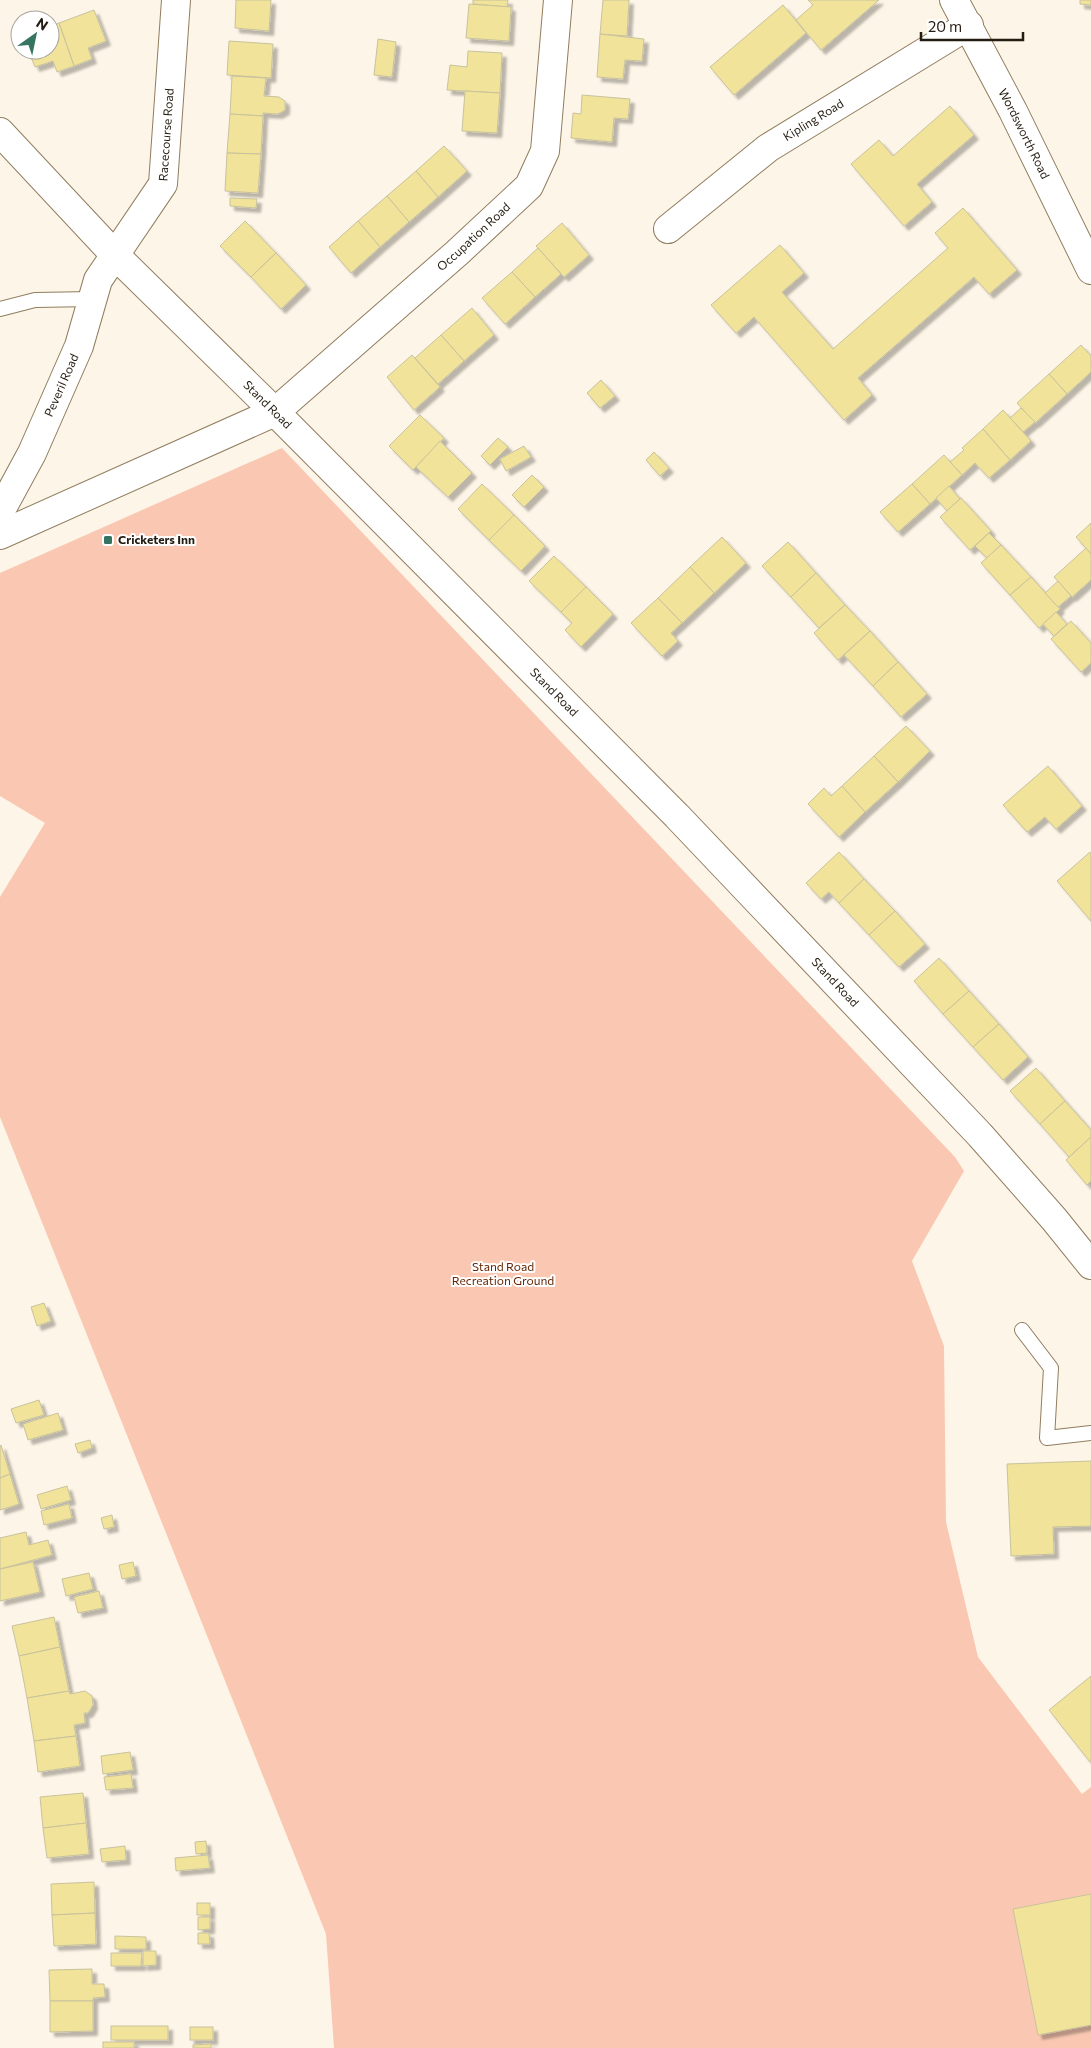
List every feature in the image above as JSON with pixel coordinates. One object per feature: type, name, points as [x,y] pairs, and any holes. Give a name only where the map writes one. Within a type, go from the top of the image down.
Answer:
[{"type":"street","name":"Racecourse Road","points":[[115,255],[163,184],[176,0]]},
{"type":"street","name":"Occupation Road","points":[[0,535],[275,412],[457,253],[529,186],[545,151],[558,0]]},
{"type":"street","name":"Wordsworth Road","points":[[954,0],[1091,270]]},
{"type":"street","name":"Kipling Road","points":[[668,229],[768,148],[968,25]]},
{"type":"street","name":"Stand Road","points":[[0,132],[115,255],[275,412],[677,816],[980,1135],[1054,1219],[1091,1265]]},
{"type":"street","name":"Peveril Road","points":[[0,512],[32,454],[79,346],[98,280],[115,255]]},
{"type":"lane","points":[[0,309],[34,300],[92,299]]},
{"type":"lane","points":[[1022,1330],[1051,1368],[1047,1438],[1091,1433]]},
{"type":"green space","name":"Stand Road Recreation Ground","points":[[282,448],[955,1157],[964,1171],[912,1261],[944,1346],[946,1522],[978,1657],[1082,1794],[1091,1787],[1091,2048],[334,2048],[326,1934],[0,1117],[0,897],[45,823],[0,796],[0,573]]},
{"type":"building","points":[[236,0],[271,0],[269,31],[235,28]]},
{"type":"building","points":[[473,0],[508,0],[507,7],[473,4]]},
{"type":"building","points":[[603,0],[629,0],[627,36],[600,34]]},
{"type":"building","points":[[808,0],[879,0],[821,50],[796,20],[813,5]]},
{"type":"building","points":[[1080,0],[1091,0],[1091,5],[1080,4]]},
{"type":"building","points":[[469,4],[511,7],[509,41],[466,38]]},
{"type":"building","points":[[783,5],[806,33],[734,95],[710,67]]},
{"type":"building","points":[[94,10],[106,41],[88,48],[92,59],[74,66],[60,23]]},
{"type":"building","points":[[60,26],[74,66],[57,72],[53,61],[35,67],[32,60],[60,60]]},
{"type":"building","points":[[600,34],[644,39],[642,61],[625,60],[623,79],[597,77]]},
{"type":"building","points":[[378,39],[396,42],[392,77],[374,75]]},
{"type":"building","points":[[229,41],[273,44],[271,78],[227,75]]},
{"type":"building","points":[[468,51],[502,53],[500,93],[447,90],[450,65],[467,67]]},
{"type":"building","points":[[232,76],[266,78],[264,96],[279,97],[285,101],[285,110],[278,114],[263,113],[263,116],[230,114]]},
{"type":"building","points":[[465,91],[500,93],[497,133],[462,131]]},
{"type":"building","points":[[582,95],[630,99],[628,119],[614,118],[612,142],[571,138],[573,113],[581,114]]},
{"type":"building","points":[[950,106],[974,135],[917,184],[932,202],[904,226],[851,164],[879,140],[893,156]]},
{"type":"building","points":[[230,114],[263,116],[261,154],[227,153]]},
{"type":"building","points":[[444,146],[467,171],[438,197],[416,171]]},
{"type":"building","points":[[227,153],[261,154],[258,193],[225,191]]},
{"type":"building","points":[[416,171],[438,197],[409,222],[387,196]]},
{"type":"building","points":[[387,196],[409,222],[380,247],[358,221]]},
{"type":"building","points":[[230,198],[257,199],[256,208],[230,206]]},
{"type":"building","points":[[963,208],[1017,270],[989,294],[974,277],[858,378],[872,395],[844,420],[754,317],[736,333],[711,305],[780,245],[804,273],[782,292],[833,349],[948,248],[935,233]]},
{"type":"building","points":[[245,221],[276,253],[251,277],[220,246]]},
{"type":"building","points":[[358,221],[380,247],[351,273],[329,247]]},
{"type":"building","points":[[562,223],[589,255],[564,277],[536,246]]},
{"type":"building","points":[[538,248],[561,274],[535,297],[512,272]]},
{"type":"building","points":[[276,253],[306,285],[281,309],[251,277]]},
{"type":"building","points":[[512,272],[535,297],[505,324],[482,298]]},
{"type":"building","points":[[472,308],[494,335],[464,361],[441,335]]},
{"type":"building","points":[[441,335],[464,361],[438,384],[415,358]]},
{"type":"building","points":[[1081,345],[1091,356],[1091,372],[1067,394],[1049,374]]},
{"type":"building","points":[[412,355],[440,387],[414,410],[387,377]]},
{"type":"building","points":[[1049,374],[1067,394],[1035,423],[1017,403]]},
{"type":"building","points":[[601,380],[615,396],[600,408],[587,393]]},
{"type":"building","points":[[1021,408],[1035,422],[1023,432],[1010,418]]},
{"type":"building","points":[[1003,410],[1031,441],[1010,460],[983,429]]},
{"type":"building","points":[[420,415],[444,438],[413,470],[389,446]]},
{"type":"building","points":[[983,429],[1010,460],[989,478],[975,463],[962,475],[950,462]]},
{"type":"building","points":[[498,438],[508,447],[490,465],[481,456]]},
{"type":"building","points":[[440,441],[472,473],[448,497],[416,467]]},
{"type":"building","points":[[524,446],[531,457],[506,471],[500,459]]},
{"type":"building","points":[[654,452],[669,468],[660,476],[646,460]]},
{"type":"building","points":[[944,455],[962,475],[930,504],[912,484]]},
{"type":"building","points":[[532,475],[544,487],[524,507],[512,495]]},
{"type":"building","points":[[482,484],[514,515],[489,540],[458,509]]},
{"type":"building","points":[[912,484],[930,504],[898,532],[880,512]]},
{"type":"building","points":[[949,486],[960,499],[947,511],[936,498]]},
{"type":"building","points":[[961,498],[991,531],[970,550],[940,517]]},
{"type":"building","points":[[514,515],[545,546],[521,571],[489,540]]},
{"type":"building","points":[[1091,523],[1091,554],[1076,537]]},
{"type":"building","points":[[989,533],[1001,545],[987,558],[975,546]]},
{"type":"building","points":[[722,537],[746,563],[714,593],[690,567]]},
{"type":"building","points":[[788,542],[816,573],[791,597],[762,566]]},
{"type":"building","points":[[1001,545],[1031,577],[1010,595],[981,563]]},
{"type":"building","points":[[1086,548],[1091,554],[1091,580],[1072,597],[1054,577]]},
{"type":"building","points":[[554,556],[586,587],[561,612],[529,581]]},
{"type":"building","points":[[690,567],[714,593],[682,623],[658,598]]},
{"type":"building","points":[[816,573],[845,605],[819,628],[791,597]]},
{"type":"building","points":[[1031,577],[1060,609],[1039,628],[1010,595]]},
{"type":"building","points":[[1058,581],[1071,596],[1058,607],[1045,593]]},
{"type":"building","points":[[586,587],[613,614],[581,647],[565,630],[572,623],[561,612]]},
{"type":"building","points":[[658,598],[682,623],[671,633],[678,641],[662,656],[631,623]]},
{"type":"building","points":[[845,605],[870,631],[838,660],[814,633]]},
{"type":"building","points":[[1056,612],[1067,624],[1054,636],[1043,624]]},
{"type":"building","points":[[1071,621],[1091,643],[1091,663],[1081,672],[1051,639]]},
{"type":"building","points":[[870,631],[898,662],[873,686],[844,655]]},
{"type":"building","points":[[898,662],[927,694],[901,717],[873,686]]},
{"type":"building","points":[[906,726],[930,751],[898,782],[874,756]]},
{"type":"building","points":[[874,756],[898,782],[865,812],[842,786]]},
{"type":"building","points":[[1048,766],[1082,806],[1056,829],[1045,817],[1027,832],[1003,805]]},
{"type":"building","points":[[842,786],[865,812],[839,837],[808,804],[824,788],[831,796]]},
{"type":"building","points":[[839,852],[864,879],[839,903],[829,892],[821,899],[806,883]]},
{"type":"building","points":[[1090,852],[1091,854],[1091,921],[1057,881]]},
{"type":"building","points":[[864,879],[895,911],[869,935],[839,903]]},
{"type":"building","points":[[895,911],[925,944],[899,967],[869,935]]},
{"type":"building","points":[[939,958],[969,991],[943,1014],[914,981]]},
{"type":"building","points":[[969,991],[999,1024],[973,1047],[943,1014]]},
{"type":"building","points":[[999,1024],[1028,1057],[1003,1080],[973,1047]]},
{"type":"building","points":[[1036,1068],[1065,1101],[1040,1124],[1010,1091]]},
{"type":"building","points":[[1065,1101],[1091,1130],[1091,1137],[1069,1157],[1040,1124]]},
{"type":"building","points":[[1091,1137],[1091,1181],[1087,1185],[1066,1160]]},
{"type":"building","points":[[44,1303],[51,1321],[37,1326],[31,1307]]},
{"type":"building","points":[[39,1400],[44,1415],[16,1423],[11,1409]]},
{"type":"building","points":[[58,1413],[63,1430],[28,1440],[23,1424]]},
{"type":"building","points":[[90,1440],[92,1448],[78,1453],[75,1444]]},
{"type":"building","points":[[0,1446],[10,1474],[0,1478]]},
{"type":"building","points":[[1091,1461],[1091,1526],[1053,1527],[1054,1554],[1011,1556],[1007,1464]]},
{"type":"building","points":[[10,1474],[19,1504],[0,1510],[0,1478]]},
{"type":"building","points":[[67,1486],[71,1500],[41,1509],[37,1495]]},
{"type":"building","points":[[69,1504],[72,1518],[44,1525],[41,1511]]},
{"type":"building","points":[[112,1515],[114,1527],[104,1529],[101,1518]]},
{"type":"building","points":[[26,1532],[29,1545],[48,1540],[52,1555],[0,1569],[0,1538]]},
{"type":"building","points":[[33,1562],[40,1592],[0,1601],[0,1569]]},
{"type":"building","points":[[133,1562],[136,1576],[122,1579],[119,1565]]},
{"type":"building","points":[[89,1573],[93,1589],[66,1596],[62,1579]]},
{"type":"building","points":[[99,1591],[103,1608],[78,1613],[74,1597]]},
{"type":"building","points":[[54,1617],[60,1647],[19,1656],[12,1626]]},
{"type":"building","points":[[60,1647],[69,1691],[27,1698],[19,1656]]},
{"type":"building","points":[[1091,1676],[1091,1762],[1090,1762],[1049,1710]]},
{"type":"building","points":[[69,1691],[70,1694],[85,1691],[92,1696],[93,1705],[88,1713],[84,1713],[85,1723],[74,1725],[76,1736],[34,1741],[27,1698]]},
{"type":"building","points":[[76,1736],[80,1766],[38,1772],[34,1741]]},
{"type":"building","points":[[130,1752],[133,1770],[103,1774],[101,1756]]},
{"type":"building","points":[[131,1774],[133,1788],[106,1790],[104,1777]]},
{"type":"building","points":[[83,1793],[86,1823],[43,1828],[40,1797]]},
{"type":"building","points":[[86,1823],[89,1854],[47,1858],[43,1828]]},
{"type":"building","points":[[206,1841],[207,1853],[196,1854],[195,1842]]},
{"type":"building","points":[[125,1846],[126,1860],[102,1862],[100,1849]]},
{"type":"building","points":[[208,1855],[210,1868],[176,1871],[175,1858]]},
{"type":"building","points":[[94,1882],[95,1913],[52,1915],[51,1884]]},
{"type":"building","points":[[1091,1894],[1091,2025],[1038,2035],[1013,1909]]},
{"type":"building","points":[[197,1903],[210,1903],[210,1915],[197,1915]]},
{"type":"building","points":[[95,1913],[96,1944],[54,1946],[52,1915]]},
{"type":"building","points":[[198,1917],[210,1917],[210,1929],[198,1930]]},
{"type":"building","points":[[198,1933],[209,1933],[210,1944],[198,1944]]},
{"type":"building","points":[[115,1936],[146,1937],[146,1949],[115,1949]]},
{"type":"building","points":[[143,1951],[156,1951],[156,1965],[143,1966]]},
{"type":"building","points":[[111,1953],[142,1953],[141,1966],[111,1966]]},
{"type":"building","points":[[92,1969],[92,1984],[104,1984],[105,1997],[93,1998],[93,2001],[50,2001],[49,1970]]},
{"type":"building","points":[[50,2001],[93,2001],[93,2031],[50,2032]]},
{"type":"building","points":[[111,2026],[168,2026],[168,2040],[111,2040]]},
{"type":"building","points":[[190,2027],[213,2027],[213,2040],[190,2040]]},
{"type":"building","points":[[103,2042],[134,2042],[134,2048],[103,2048]]},
{"type":"building","points":[[211,2044],[211,2048],[193,2048],[193,2045]]},
{"type":"place","name":"Cricketers Inn","points":[[108,540]]}]
